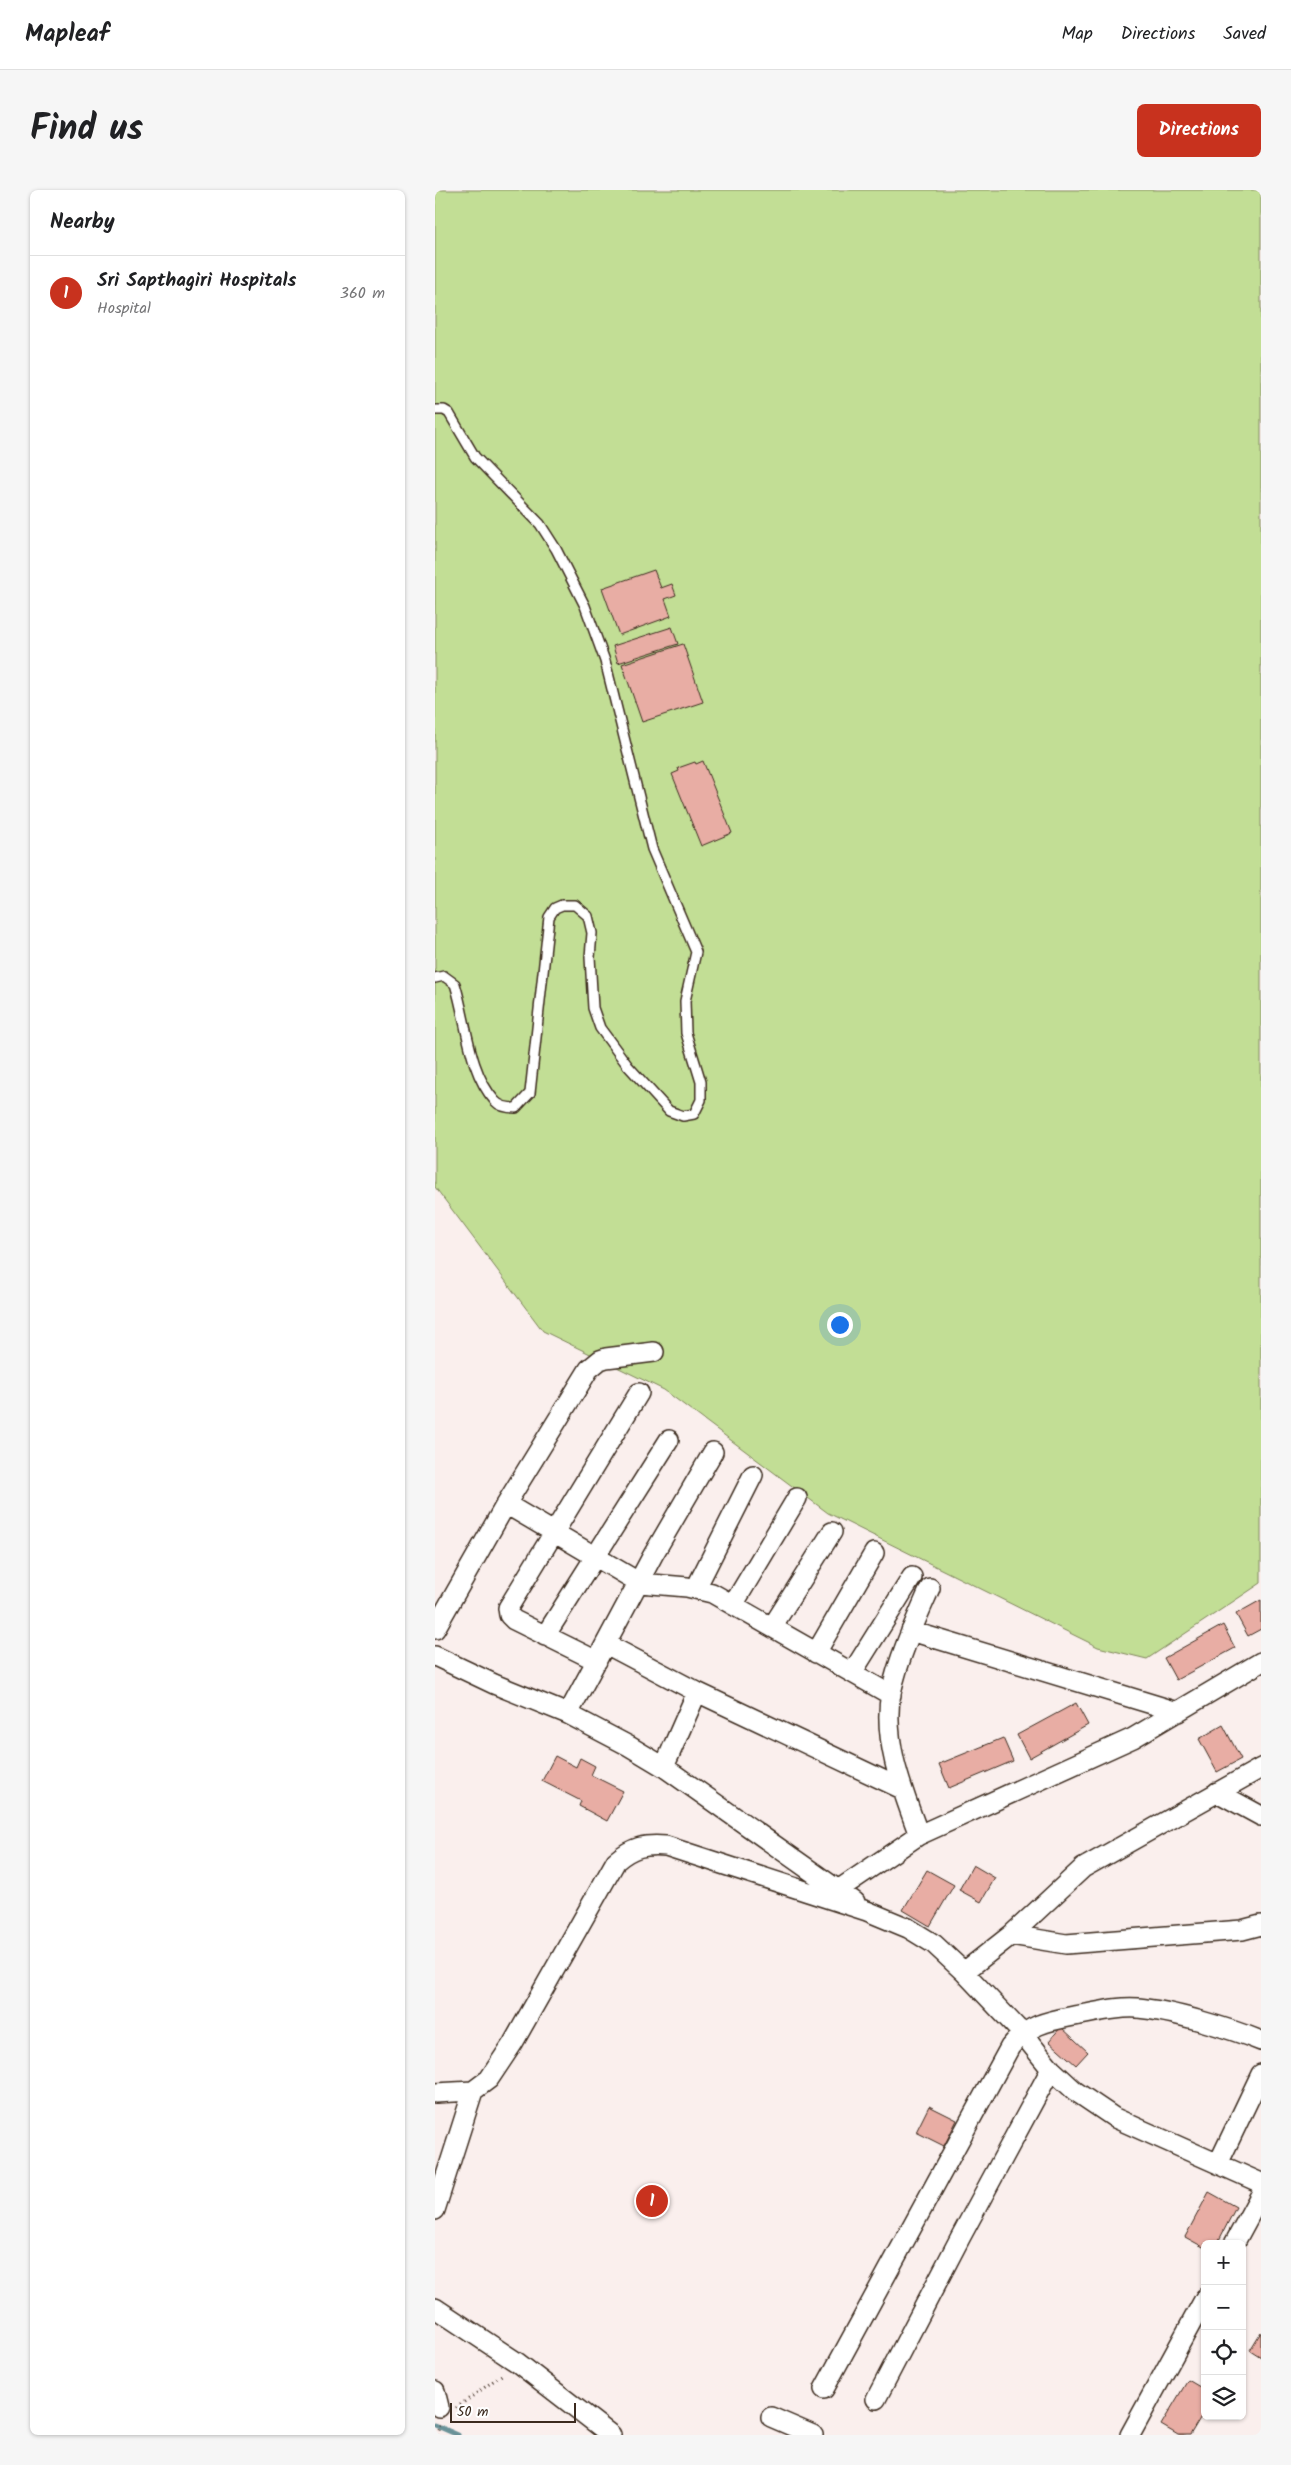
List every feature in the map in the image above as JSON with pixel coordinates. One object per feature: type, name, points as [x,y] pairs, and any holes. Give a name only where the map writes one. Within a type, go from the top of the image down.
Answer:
[{"type":"street","points":[[435,1629],[506,1504],[594,1364],[606,1358],[654,1352]]},
{"type":"street","points":[[597,1661],[513,1620],[508,1608],[639,1393]]},
{"type":"street","points":[[545,1636],[669,1440]]},
{"type":"street","points":[[568,1714],[653,1555],[713,1452]]},
{"type":"street","points":[[695,1588],[753,1475]]},
{"type":"street","points":[[733,1605],[797,1498]]},
{"type":"street","points":[[506,1504],[640,1582],[695,1588],[712,1593],[891,1695]]},
{"type":"street","points":[[772,1627],[833,1532]]},
{"type":"street","points":[[817,1652],[874,1553]]},
{"type":"street","points":[[852,1673],[912,1577]]},
{"type":"street","points":[[919,1835],[897,1775],[893,1746],[891,1695],[901,1655],[930,1588]]},
{"type":"street","points":[[911,1631],[1178,1712]]},
{"type":"street","points":[[606,1644],[697,1692],[902,1789]]},
{"type":"street","points":[[435,1656],[609,1734],[665,1768],[867,1911]]},
{"type":"street","points":[[838,1890],[919,1835],[1133,1738],[1261,1662]]},
{"type":"street","points":[[665,1768],[697,1692]]},
{"type":"street","points":[[964,1972],[1011,1935],[1083,1868],[1261,1768]]},
{"type":"street","points":[[1217,1792],[1261,1816]]},
{"type":"street","points":[[435,2093],[473,2091],[489,2079],[513,2043],[616,1861],[627,1852],[649,1844],[673,1848],[867,1911],[909,1928],[935,1944],[964,1972],[1022,2033],[1051,2069],[1075,2091],[1115,2118],[1261,2182]]},
{"type":"street","points":[[1011,1935],[1045,1942],[1076,1944],[1243,1930],[1261,1925]]},
{"type":"street","points":[[824,2388],[1005,2056],[1022,2033],[1046,2022],[1106,2010],[1137,2008],[1166,2013],[1261,2041]]},
{"type":"street","points":[[876,2399],[959,2238],[1051,2069]]},
{"type":"street","points":[[1218,2164],[1261,2074]]},
{"type":"street","points":[[435,2210],[473,2091]]},
{"type":"street","points":[[1236,2240],[1261,2194]]},
{"type":"street","points":[[1130,2435],[1201,2305]]},
{"type":"street","points":[[435,2308],[518,2364],[611,2435]]},
{"type":"street","points":[[771,2417],[813,2435]]},
{"type":"lane","points":[[435,410],[444,410],[449,413],[475,457],[540,524],[572,577],[585,606],[605,661],[652,849],[696,952],[685,1001],[686,1033],[701,1082],[701,1100],[694,1114],[683,1116],[669,1110],[628,1066],[600,1028],[593,1008],[591,984],[592,933],[588,916],[575,905],[562,905],[555,908],[549,917],[530,1093],[516,1108],[507,1108],[496,1102],[480,1078],[455,984],[445,976],[435,978]]},
{"type":"path","points":[[442,2403],[518,2364]]},
{"type":"green space","points":[[435,190],[1261,190],[1261,1583],[1147,1659],[1098,1647],[828,1513],[664,1390],[543,1331],[435,1187]]},
{"type":"building","points":[[654,570],[661,588],[672,584],[676,595],[665,599],[671,616],[619,635],[602,588]]},
{"type":"building","points":[[672,627],[678,644],[618,663],[613,646]]},
{"type":"building","points":[[683,644],[703,702],[642,722],[622,664]]},
{"type":"building","points":[[703,761],[732,833],[701,846],[672,774],[679,771],[678,768]]},
{"type":"building","points":[[1261,1600],[1261,1629],[1248,1636],[1236,1614]]},
{"type":"building","points":[[1223,1625],[1235,1648],[1176,1680],[1164,1658]]},
{"type":"building","points":[[1076,1703],[1088,1725],[1029,1758],[1017,1735]]},
{"type":"building","points":[[1223,1725],[1241,1759],[1217,1772],[1199,1739]]},
{"type":"building","points":[[1003,1738],[1013,1761],[949,1788],[939,1764]]},
{"type":"building","points":[[555,1756],[576,1767],[580,1758],[595,1766],[591,1775],[623,1791],[607,1821],[579,1806],[581,1801],[542,1781]]},
{"type":"building","points":[[973,1865],[995,1878],[981,1902],[959,1890]]},
{"type":"building","points":[[927,1870],[954,1885],[930,1926],[903,1910]]},
{"type":"building","points":[[1061,2027],[1088,2052],[1076,2065],[1049,2041]]},
{"type":"building","points":[[929,2106],[957,2120],[944,2146],[916,2132]]},
{"type":"building","points":[[644,2186],[664,2194],[657,2215],[636,2208]]},
{"type":"building","points":[[1209,2192],[1236,2207],[1219,2240],[1201,2240],[1201,2246],[1185,2237]]},
{"type":"building","points":[[1261,2332],[1261,2357],[1250,2350]]},
{"type":"building","points":[[1188,2380],[1201,2388],[1201,2417],[1190,2435],[1178,2435],[1161,2425]]},
{"type":"waterway","points":[[435,2425],[458,2435]]},
{"type":"place","name":"Sri Sapthagiri Hospitals","points":[[652,2201]]}]
